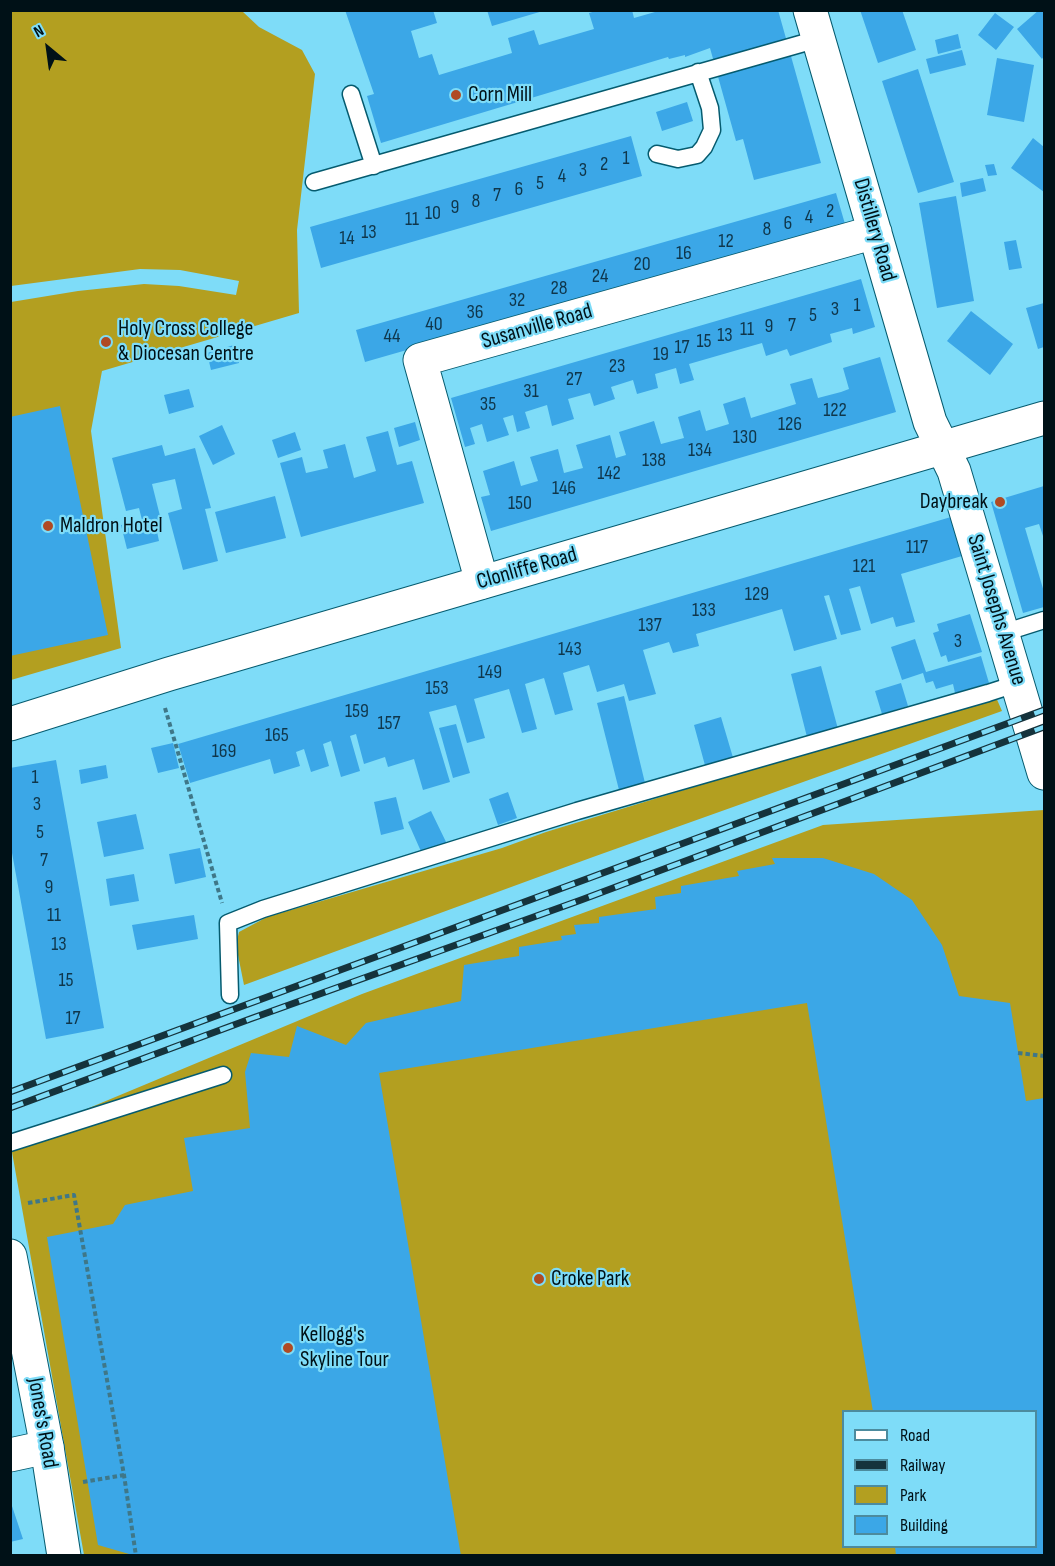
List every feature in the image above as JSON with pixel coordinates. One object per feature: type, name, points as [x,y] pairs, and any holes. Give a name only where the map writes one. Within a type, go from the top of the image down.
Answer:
[{"type":"street","name":"Distillery Road","points":[[814,25],[930,422],[944,448]]},
{"type":"street","name":"Susanville Road","points":[[482,582],[420,360],[875,232]]},
{"type":"street","name":"Clonliffe Road","points":[[10,724],[169,674],[1044,418]]},
{"type":"street","name":"Saint Josephs Avenue","points":[[944,448],[954,471],[1042,757]]},
{"type":"street","name":"Jones's Road","points":[[10,1256],[47,1446],[64,1556]]},
{"type":"street","points":[[10,1455],[47,1446]]},
{"type":"lane","points":[[314,182],[698,72],[814,25]]},
{"type":"lane","points":[[657,154],[678,159],[697,155],[704,147],[712,130],[710,108],[698,72]]},
{"type":"lane","points":[[351,94],[374,166]]},
{"type":"lane","points":[[1003,633],[1044,621]]},
{"type":"lane","points":[[230,995],[228,923],[263,909],[577,811],[1019,683]]},
{"type":"lane","points":[[10,1143],[223,1075]]},
{"type":"path","points":[[165,708],[228,923]]},
{"type":"path","points":[[1018,1053],[1044,1056]]},
{"type":"path","points":[[28,1203],[74,1194],[124,1475],[136,1556]]},
{"type":"path","points":[[78,1483],[124,1475]]},
{"type":"green space","name":"Holy Cross College & Diocesan Centre","points":[[11,11],[242,11],[259,27],[302,50],[315,74],[297,230],[299,313],[102,371],[91,431],[121,648],[11,680],[11,302],[78,291],[144,284],[179,286],[236,295],[239,281],[180,270],[140,269],[11,286]]},
{"type":"green space","points":[[995,695],[1002,711],[244,985],[236,945],[239,932],[267,917],[502,848],[546,832]]},
{"type":"green space","name":"Croke Park","points":[[1044,810],[1044,1555],[84,1555],[10,1141],[362,994],[823,825]]},
{"type":"building","name":"Corn Mill","points":[[345,10],[433,10],[437,23],[411,31],[419,58],[432,54],[439,75],[512,53],[508,38],[534,30],[539,45],[594,29],[589,13],[599,10],[632,10],[634,18],[655,12],[655,10],[778,10],[821,163],[754,180],[743,139],[736,141],[710,48],[685,57],[685,55],[669,59],[668,57],[381,143],[367,96],[374,94]]},
{"type":"building","points":[[487,10],[543,10],[543,11],[492,26]]},
{"type":"building","points":[[860,10],[902,10],[916,50],[878,63]]},
{"type":"building","points":[[1039,10],[1044,10],[1044,56],[1042,59],[1017,29]]},
{"type":"building","points":[[995,13],[1014,27],[996,50],[978,35]]},
{"type":"building","points":[[958,34],[961,48],[938,54],[935,40]]},
{"type":"building","points":[[962,50],[966,65],[930,74],[926,59]]},
{"type":"building","points":[[997,58],[1034,65],[1024,122],[987,115]]},
{"type":"building","points":[[918,69],[954,182],[918,193],[882,81]]},
{"type":"building","points":[[687,102],[693,121],[662,131],[656,112]]},
{"type":"building","points":[[631,136],[642,176],[321,268],[310,227]]},
{"type":"building","points":[[1033,138],[1044,147],[1044,192],[1011,168]]},
{"type":"building","points":[[994,164],[997,175],[988,176],[985,165]]},
{"type":"building","points":[[983,178],[986,191],[962,197],[960,183]]},
{"type":"building","points":[[836,193],[845,224],[365,362],[356,330]]},
{"type":"building","points":[[956,196],[974,301],[937,308],[919,203]]},
{"type":"building","points":[[1016,240],[1022,268],[1009,270],[1004,242]]},
{"type":"building","points":[[861,279],[875,327],[853,334],[852,328],[830,334],[832,342],[790,356],[787,349],[766,356],[762,343],[689,364],[694,380],[680,384],[676,368],[655,374],[658,388],[637,394],[633,380],[611,387],[615,399],[594,406],[590,393],[568,399],[574,419],[552,426],[547,405],[525,412],[530,428],[517,432],[513,415],[503,418],[509,435],[487,442],[482,424],[470,428],[475,444],[465,447],[451,398]]},
{"type":"building","points":[[1044,303],[1044,347],[1038,349],[1026,308]]},
{"type":"building","points":[[971,311],[1013,344],[990,375],[947,341]]},
{"type":"building","points":[[234,345],[239,363],[211,370],[207,353]]},
{"type":"building","points":[[880,357],[896,412],[491,531],[481,497],[490,495],[483,471],[514,461],[521,486],[538,481],[530,457],[558,449],[564,473],[583,468],[576,445],[610,435],[616,458],[626,455],[619,432],[654,421],[661,444],[684,438],[678,417],[700,410],[706,431],[729,424],[723,404],[745,397],[751,418],[796,404],[790,384],[812,378],[818,398],[841,392],[849,389],[843,368]]},
{"type":"building","points":[[189,389],[194,407],[169,414],[164,395]]},
{"type":"building","name":"Maldron Hotel","points":[[60,406],[108,635],[10,656],[10,417]]},
{"type":"building","points":[[415,422],[420,440],[399,447],[394,428]]},
{"type":"building","points":[[222,425],[235,454],[213,465],[199,436]]},
{"type":"building","points":[[388,431],[397,465],[412,461],[424,503],[301,537],[280,463],[302,457],[306,473],[328,468],[323,450],[345,444],[354,478],[376,471],[366,437]]},
{"type":"building","points":[[295,432],[301,450],[278,458],[272,440]]},
{"type":"building","points":[[162,445],[165,456],[195,448],[211,508],[205,509],[218,561],[183,570],[168,513],[182,509],[175,479],[152,484],[161,520],[155,522],[159,541],[127,549],[121,525],[142,520],[139,508],[126,511],[112,458]]},
{"type":"building","points":[[1044,486],[1044,539],[1039,524],[1025,528],[1044,592],[1044,607],[1023,613],[991,502]]},
{"type":"building","points":[[275,496],[286,538],[226,553],[215,512]]},
{"type":"building","points":[[951,517],[962,556],[901,574],[915,622],[896,627],[893,617],[871,624],[860,586],[849,589],[861,630],[841,635],[829,595],[824,596],[837,639],[794,651],[782,609],[696,634],[699,646],[673,653],[669,642],[643,650],[656,694],[629,701],[624,684],[597,692],[589,665],[563,673],[573,710],[555,715],[544,678],[525,684],[537,729],[522,733],[509,689],[474,699],[485,738],[467,743],[456,705],[429,712],[450,782],[423,790],[414,759],[388,767],[385,757],[364,764],[356,734],[350,736],[360,771],[341,777],[331,741],[323,744],[329,766],[311,772],[304,749],[296,752],[300,766],[274,774],[270,759],[190,783],[178,744]]},
{"type":"building","points":[[970,614],[982,652],[948,662],[946,655],[941,657],[933,633],[939,631],[937,624]]},
{"type":"building","points":[[915,639],[926,672],[981,656],[989,683],[955,693],[953,684],[936,689],[933,681],[926,683],[923,673],[902,680],[891,647]]},
{"type":"building","points":[[821,666],[838,729],[807,737],[791,674]]},
{"type":"building","points":[[901,683],[908,706],[882,714],[875,691]]},
{"type":"building","points":[[624,696],[645,783],[619,790],[597,703]]},
{"type":"building","points":[[721,717],[734,761],[706,769],[694,725]]},
{"type":"building","points":[[456,724],[470,773],[453,778],[439,728]]},
{"type":"building","points":[[173,743],[179,768],[158,773],[151,748]]},
{"type":"building","points":[[56,760],[104,1028],[46,1039],[10,842],[10,768]]},
{"type":"building","points":[[106,765],[108,778],[81,784],[79,770]]},
{"type":"building","points":[[508,792],[517,818],[498,825],[489,799]]},
{"type":"building","points":[[396,797],[404,829],[381,835],[374,802]]},
{"type":"building","points":[[431,811],[447,844],[423,856],[408,822]]},
{"type":"building","points":[[136,814],[144,849],[104,857],[97,822]]},
{"type":"building","points":[[200,848],[206,877],[175,884],[169,854]]},
{"type":"building","points":[[772,858],[823,858],[874,874],[912,900],[942,945],[959,996],[1010,1003],[1026,1101],[1044,1098],[1044,1556],[896,1556],[895,1548],[1037,1548],[1037,1410],[873,1410],[807,1003],[379,1073],[461,1556],[136,1556],[98,1545],[47,1237],[113,1224],[125,1205],[193,1191],[184,1138],[250,1128],[245,1072],[251,1053],[289,1057],[297,1026],[346,1045],[366,1023],[461,1001],[464,965],[519,956],[519,947],[562,940],[561,936],[576,934],[574,925],[599,923],[599,917],[656,909],[655,897],[681,893],[681,886],[739,876],[737,871],[775,864]]},
{"type":"building","points":[[134,874],[139,901],[110,906],[106,879]]},
{"type":"building","points":[[194,915],[198,939],[137,950],[132,925]]},
{"type":"building","points":[[10,1500],[23,1539],[10,1542]]},
{"type":"railway","points":[[10,1092],[1044,710]]},
{"type":"railway","points":[[10,1108],[581,900],[1044,727]]},
{"type":"place","name":"Corn Mill","points":[[456,95]]},
{"type":"place","name":"Holy Cross College & Diocesan Centre","points":[[106,342]]},
{"type":"place","name":"Daybreak","points":[[1000,502]]},
{"type":"place","name":"Maldron Hotel","points":[[48,526]]},
{"type":"place","name":"Croke Park","points":[[539,1279]]},
{"type":"place","name":"Kellogg's Skyline Tour","points":[[288,1348]]}]
